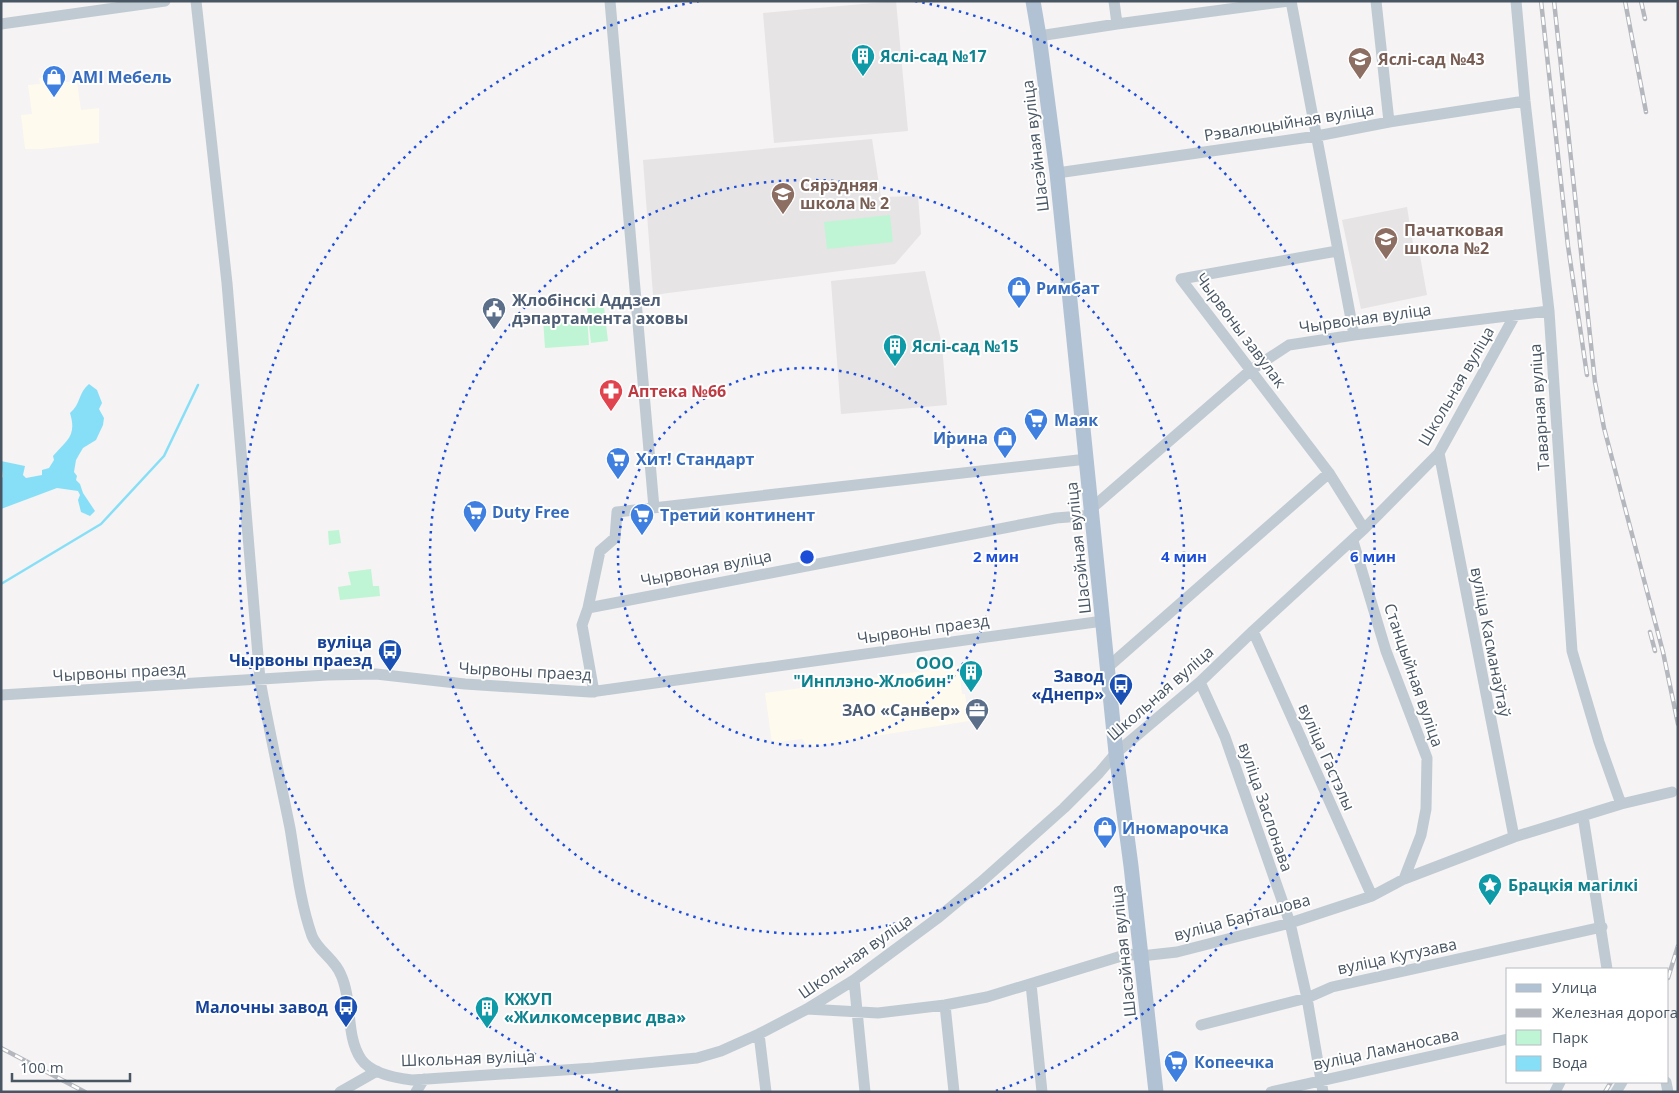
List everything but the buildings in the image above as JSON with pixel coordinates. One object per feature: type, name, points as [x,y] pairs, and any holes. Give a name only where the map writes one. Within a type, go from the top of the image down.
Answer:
[{"type":"main road","name":"Шасэйная вуліца","points":[[1033,1],[1057,173],[1093,511],[1116,753],[1131,866],[1156,1092]]},
{"type":"street","points":[[1,24],[166,1]]},
{"type":"street","name":"Школьная вуліца","points":[[196,1],[227,283],[260,680],[269,733],[313,938],[341,974],[355,1048],[362,1061],[377,1071],[397,1078],[424,1079],[594,1068],[697,1058],[721,1051],[759,1034],[807,1010],[854,980],[939,917],[981,882],[1064,808],[1099,774],[1116,753],[1200,682],[1252,631],[1353,541],[1439,453],[1515,315]]},
{"type":"street","points":[[610,1],[654,508]]},
{"type":"street","points":[[1114,1],[1117,24]]},
{"type":"street","points":[[1039,36],[1290,1],[1354,334]]},
{"type":"street","points":[[1376,1],[1388,122]]},
{"type":"street","name":"Таварная вуліца","points":[[1516,1],[1525,101],[1549,311],[1572,651],[1587,706],[1621,804]]},
{"type":"street","name":"Рэвалюцыйная вуліца","points":[[1057,173],[1317,136],[1388,122],[1525,101]]},
{"type":"street","name":"Чырвоны завулак","points":[[1337,251],[1181,279],[1329,473],[1364,529]]},
{"type":"street","name":"Чырвоная вуліца","points":[[588,608],[1093,511],[1251,370],[1289,345],[1354,334],[1549,311]]},
{"type":"street","name":"вуліца Касманаўтаў","points":[[1439,453],[1514,837]]},
{"type":"street","points":[[594,692],[582,626],[588,608],[600,551],[615,538],[617,512],[1087,460]]},
{"type":"street","points":[[1108,667],[1329,473]]},
{"type":"street","name":"Станцыйная вуліца","points":[[1353,541],[1386,651],[1427,758],[1427,801],[1422,835],[1404,879]]},
{"type":"street","name":"Чырвоны праезд","points":[[1,695],[260,680],[328,674],[376,674],[465,684],[594,692],[1103,621]]},
{"type":"street","name":"вуліца Гастэлы","points":[[1252,631],[1372,896]]},
{"type":"street","name":"вуліца Заслонава","points":[[1200,682],[1225,737],[1290,923],[1307,998],[1322,1086]]},
{"type":"street","name":"вуліца Барташова","points":[[807,1010],[878,1013],[945,1005],[987,997],[1128,954],[1141,956],[1178,952],[1290,923],[1372,896],[1404,879],[1514,837],[1621,804],[1672,792]]},
{"type":"street","points":[[1583,816],[1602,927],[1607,968]]},
{"type":"street","name":"вуліца Кутузава","points":[[1201,1025],[1307,998],[1332,987],[1602,927]]},
{"type":"street","points":[[854,980],[866,1092]]},
{"type":"street","points":[[1030,984],[1042,1092]]},
{"type":"street","points":[[945,1005],[954,1092]]},
{"type":"street","points":[[759,1034],[766,1092]]},
{"type":"street","name":"вуліца Ламаносава","points":[[1271,1092],[1322,1086],[1506,1040]]},
{"type":"street","points":[[340,1092],[377,1071]]},
{"type":"street","points":[[416,1092],[424,1079]]},
{"type":"shaded area","points":[[896,1],[908,131],[774,143],[763,13]]},
{"type":"shaded area","points":[[56,76],[57,83],[77,81],[81,110],[99,108],[99,143],[25,149],[21,115],[32,114],[28,85],[40,84],[39,78]]},
{"type":"shaded area","name":"Сярэдняя школа № 2","points":[[872,139],[881,197],[918,196],[921,234],[895,264],[653,295],[643,160]]},
{"type":"shaded area","name":"Пачатковая школа №2","points":[[1407,207],[1414,250],[1420,256],[1427,295],[1361,309],[1342,220]]},
{"type":"shaded area","points":[[925,271],[942,345],[947,405],[841,414],[831,281]]},
{"type":"shaded area","points":[[959,666],[962,694],[965,694],[969,721],[808,747],[802,739],[772,743],[765,693]]},
{"type":"green space","points":[[890,215],[893,242],[827,249],[824,222]]},
{"type":"green space","points":[[604,307],[608,341],[591,343],[587,308]]},
{"type":"green space","points":[[587,315],[589,345],[545,348],[543,318]]},
{"type":"green space","points":[[339,530],[341,543],[329,545],[328,531]]},
{"type":"green space","points":[[371,569],[373,586],[379,586],[380,596],[340,600],[338,587],[351,585],[348,572]]},
{"type":"water","points":[[89,384],[97,390],[102,403],[99,409],[104,418],[103,425],[96,440],[83,448],[76,460],[74,472],[83,493],[95,511],[90,516],[81,512],[78,491],[57,488],[1,509],[1,478],[3,477],[1,461],[25,466],[23,475],[26,478],[42,475],[42,470],[49,468],[54,460],[53,456],[69,437],[72,427],[70,413],[74,410],[85,387]]},
{"type":"waterway","points":[[1,584],[101,524],[164,456],[198,385]]},
{"type":"railway","points":[[1541,1],[1568,246],[1587,375]]},
{"type":"railway","points":[[1554,1],[1595,382],[1604,428],[1663,652],[1678,724]]},
{"type":"railway","points":[[1625,1],[1646,112]]},
{"type":"railway","points":[[1641,1],[1645,19]]},
{"type":"railway","points":[[1650,632],[1655,651]]},
{"type":"railway","points":[[1669,975],[1678,946]]},
{"type":"railway","points":[[1,1048],[85,1092]]},
{"type":"railway","points":[[1605,1092],[1610,1083]]},
{"type":"place","name":"Яслі-сад №17","points":[[863,77]]},
{"type":"place","name":"Яслі-сад №43","points":[[1360,80]]},
{"type":"place","name":"AMI Мебель","points":[[54,98]]},
{"type":"place","name":"Сярэдняя школа № 2","points":[[783,215]]},
{"type":"place","name":"Пачатковая школа №2","points":[[1386,260]]},
{"type":"place","name":"Римбат","points":[[1019,309]]},
{"type":"place","name":"Жлобінскі Аддзел дэпартамента аховы","points":[[494,330]]},
{"type":"place","name":"Яслі-сад №15","points":[[895,367]]},
{"type":"place","name":"Аптека №66","points":[[611,412]]},
{"type":"place","name":"Маяк","points":[[1036,441]]},
{"type":"place","name":"Ирина","points":[[1005,459]]},
{"type":"place","name":"Хит! Стандарт","points":[[618,480]]},
{"type":"place","name":"Duty Free","points":[[475,533]]},
{"type":"place","name":"Третий континент","points":[[642,536]]},
{"type":"place","name":"вуліца Чырвоны праезд","points":[[390,672]]},
{"type":"place","name":"ООО \"Инплэно-Жлобин\"","points":[[971,693]]},
{"type":"place","name":"Завод «Днепр»","points":[[1121,706]]},
{"type":"place","name":"ЗАО «Санвер»","points":[[977,731]]},
{"type":"place","name":"Иномарочка","points":[[1105,849]]},
{"type":"place","name":"Брацкія магілкі","points":[[1490,906]]},
{"type":"place","name":"Малочны завод","points":[[346,1028]]},
{"type":"place","name":"КЖУП «Жилкомсервис два»","points":[[487,1029]]},
{"type":"place","name":"Копеечка","points":[[1176,1083]]}]
